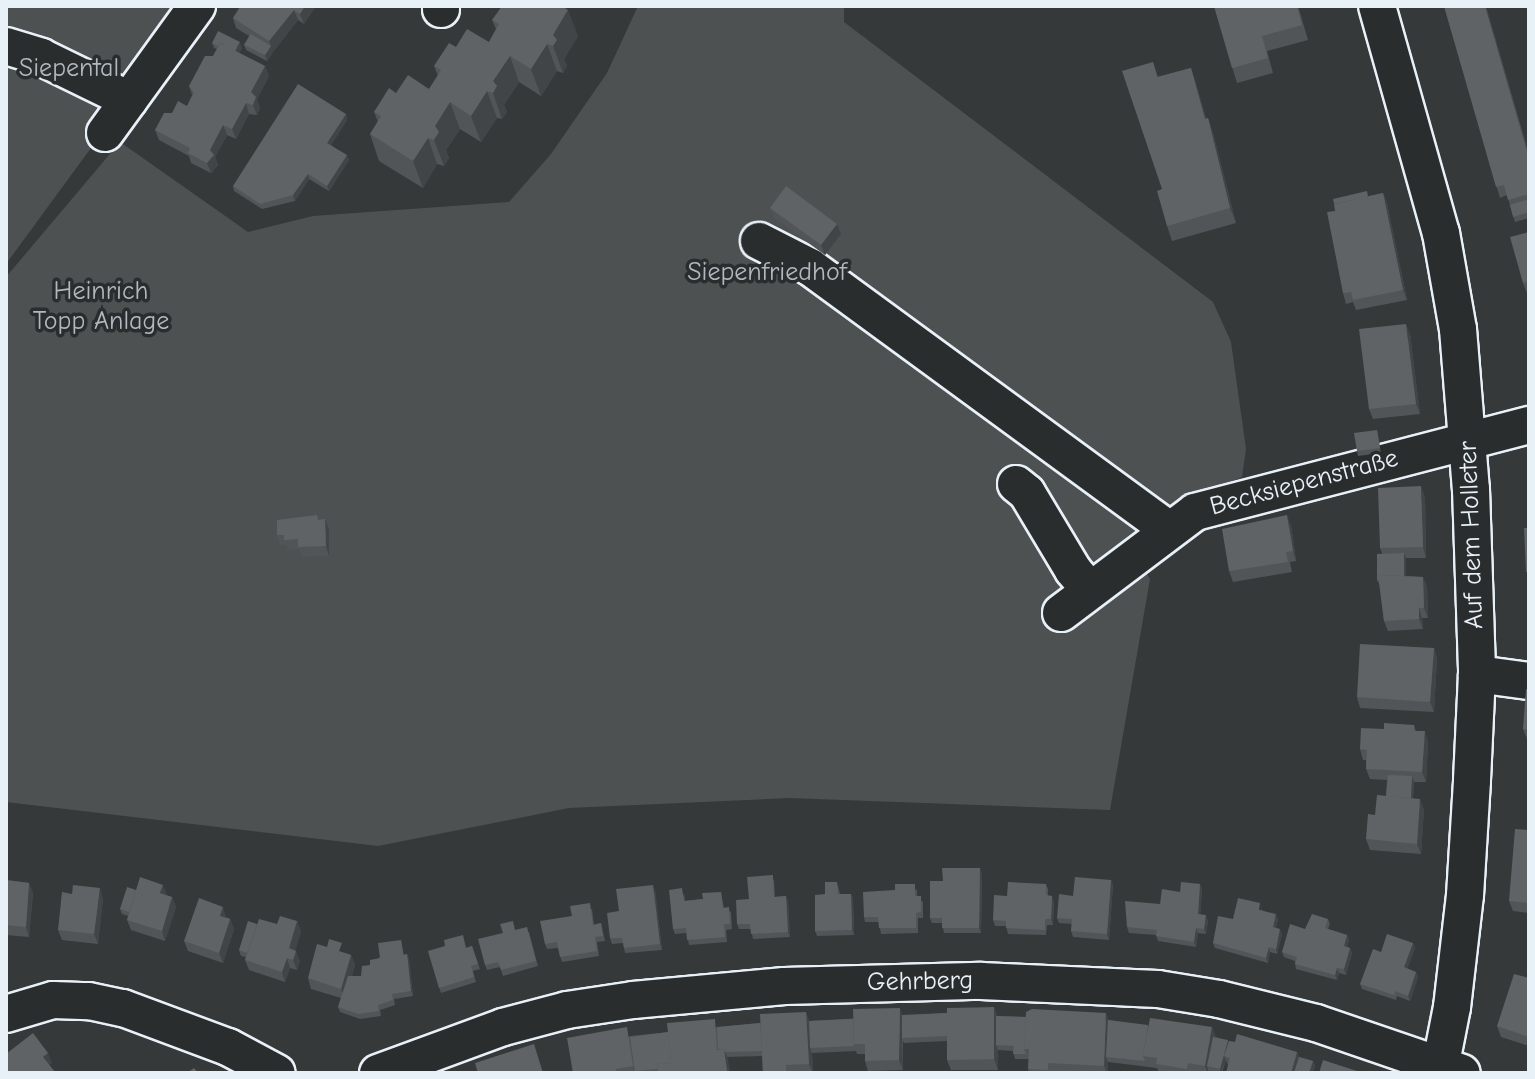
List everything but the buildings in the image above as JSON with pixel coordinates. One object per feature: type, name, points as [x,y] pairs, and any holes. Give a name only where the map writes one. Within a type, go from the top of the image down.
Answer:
[{"type":"street","points":[[105,133],[197,6]]},
{"type":"street","name":"Auf dem Holleter","points":[[1377,6],[1441,233],[1458,329],[1468,440],[1477,674],[1465,895],[1447,1070]]},
{"type":"street","points":[[6,46],[41,57],[129,100]]},
{"type":"street","points":[[759,241],[810,267],[1168,529]]},
{"type":"street","name":"Becksiepenstraße","points":[[1061,613],[1168,529],[1195,512],[1529,425]]},
{"type":"street","points":[[1016,484],[1027,493],[1073,570],[1090,590]]},
{"type":"street","points":[[1477,674],[1529,681]]},
{"type":"street","name":"Gehrberg","points":[[378,1073],[503,1027],[633,1000],[784,986],[981,981],[1158,989],[1219,999],[1316,1023],[1447,1070]]},
{"type":"street","points":[[6,1014],[53,1000],[89,1001],[123,1008],[228,1047],[277,1073]]},
{"type":"green space","name":"Siepental","points":[[6,6],[195,6],[6,264]]},
{"type":"green space","points":[[638,6],[844,6],[844,22],[1213,302],[1231,342],[1246,449],[1242,477],[1184,502],[1141,564],[1150,579],[1110,810],[789,798],[569,808],[378,846],[6,802],[6,277],[120,142],[248,232],[313,216],[509,202],[551,154],[607,73]]},
{"type":"park label","name":"Siepenfriedhof","points":[[767,273]]},
{"type":"park label","name":"Heinrich Topp Anlage","points":[[101,307]]}]
